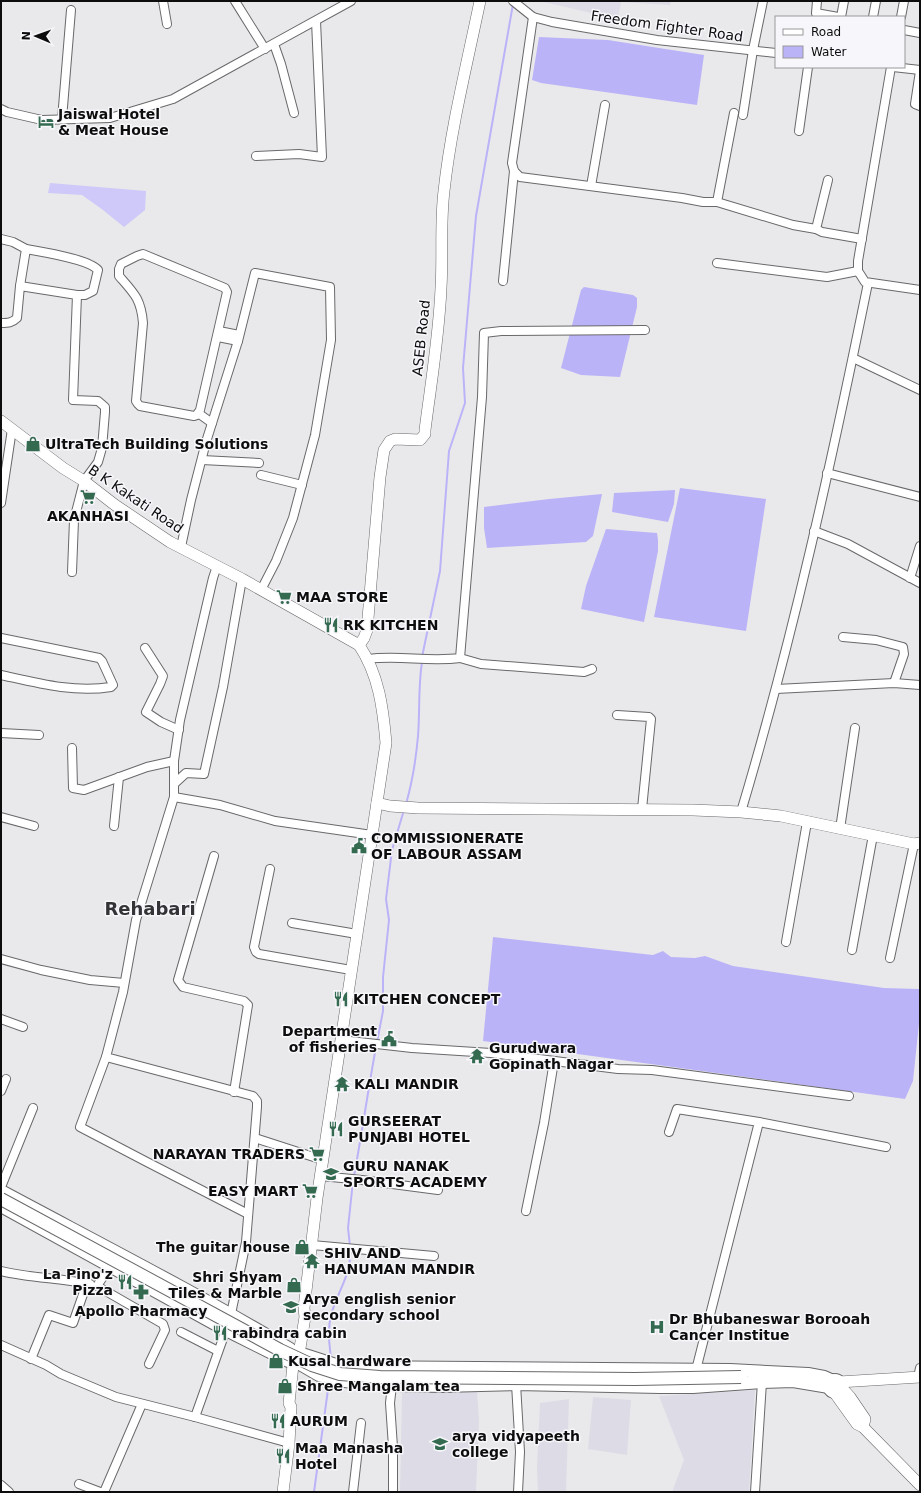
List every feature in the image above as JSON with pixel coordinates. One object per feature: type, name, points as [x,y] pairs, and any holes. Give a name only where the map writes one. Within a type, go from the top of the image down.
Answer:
[{"type":"main road","name":"ASEB Road","points":[[359,645],[364,638],[366,630],[380,477],[384,450],[390,441],[395,439],[420,440],[426,430],[442,287],[443,208],[446,176],[453,133],[480,1]]},
{"type":"main road","name":"B K Kakati Road","points":[[1,421],[115,505],[181,547],[242,579],[359,645]]},
{"type":"main road","points":[[283,1492],[289,1443],[291,1407],[294,1403],[299,1312],[304,1308],[323,1160],[386,743],[384,712],[375,675],[368,659],[359,645]]},
{"type":"main road","points":[[377,803],[390,806],[418,808],[642,809],[741,812],[780,816],[917,844]]},
{"type":"main road","points":[[1,1191],[116,1251],[230,1314],[296,1357],[319,1375],[336,1380],[392,1385],[442,1386],[516,1384],[660,1387],[693,1386],[746,1377]]},
{"type":"main road","points":[[1,1199],[274,1346],[312,1365],[340,1374],[416,1378],[746,1377],[808,1374],[824,1377],[850,1397],[865,1419],[863,1427],[920,1485]]},
{"type":"main road","points":[[1,1206],[226,1330],[296,1357],[317,1359],[342,1367],[696,1370],[746,1377],[762,1382],[793,1381],[835,1386],[919,1374]]},
{"type":"street","points":[[163,1],[167,24]]},
{"type":"street","points":[[235,1],[265,49]]},
{"type":"street","points":[[1,109],[6,112],[42,120],[110,118],[174,100],[316,22],[351,1]]},
{"type":"street","points":[[743,115],[753,50],[763,1]]},
{"type":"street","points":[[817,1],[816,13],[834,16]]},
{"type":"street","points":[[840,16],[844,1]]},
{"type":"street","points":[[873,16],[876,1]]},
{"type":"street","points":[[901,16],[904,1]]},
{"type":"street","name":"Freedom Fighter Road","points":[[516,4],[533,17],[552,22],[657,40],[775,53]]},
{"type":"street","points":[[62,119],[70,10]]},
{"type":"street","points":[[503,281],[514,172],[512,163],[533,17]]},
{"type":"street","points":[[256,156],[298,154],[322,157],[316,22]]},
{"type":"street","points":[[905,30],[920,33]]},
{"type":"street","points":[[274,44],[294,113]]},
{"type":"street","points":[[799,131],[808,68]]},
{"type":"street","points":[[892,68],[858,261],[858,271],[865,282],[868,283],[920,290]]},
{"type":"street","points":[[899,68],[920,71],[915,104],[920,106]]},
{"type":"street","points":[[591,186],[604,105]]},
{"type":"street","points":[[717,202],[734,113]]},
{"type":"street","points":[[514,172],[520,177],[703,202],[717,202],[793,225],[862,239]]},
{"type":"street","points":[[816,229],[828,180]]},
{"type":"street","points":[[1,239],[13,242],[26,249],[77,260],[95,267],[98,270],[93,291],[85,295],[20,286]]},
{"type":"street","points":[[1,323],[9,323],[17,318],[26,249]]},
{"type":"street","points":[[143,254],[225,288],[227,292],[218,334],[199,412],[194,416],[138,404],[136,401],[143,323],[142,310],[138,298],[119,276],[118,269],[121,264],[143,254]]},
{"type":"street","points":[[717,262],[827,277],[858,271]]},
{"type":"street","points":[[181,547],[202,460],[238,338],[255,273],[330,287],[331,340],[315,435],[294,518],[276,562],[261,590]]},
{"type":"street","points":[[741,812],[766,728],[814,531],[853,358],[868,283]]},
{"type":"street","points":[[72,572],[74,520],[84,481],[98,462],[102,448],[105,412],[104,407],[98,401],[73,400],[78,295]]},
{"type":"street","points":[[460,658],[482,397],[484,333],[501,331],[645,330]]},
{"type":"street","points":[[218,334],[238,338]]},
{"type":"street","points":[[853,358],[920,389]]},
{"type":"street","points":[[199,412],[213,421]]},
{"type":"street","points":[[1,503],[12,429]]},
{"type":"street","points":[[202,460],[259,463]]},
{"type":"street","points":[[827,473],[920,497]]},
{"type":"street","points":[[261,475],[302,485]]},
{"type":"street","points":[[814,531],[848,544],[920,583]]},
{"type":"street","points":[[910,578],[920,546]]},
{"type":"street","points":[[217,566],[178,730],[174,761],[174,797],[136,920],[124,983],[106,1057],[80,1127],[144,1162],[248,1214]]},
{"type":"street","points":[[174,784],[186,773],[204,774],[223,687],[242,579]]},
{"type":"street","points":[[843,637],[876,640],[903,647],[904,654],[894,683]]},
{"type":"street","points":[[1,638],[99,658],[113,684],[111,687],[97,690],[78,689],[36,683],[1,675]]},
{"type":"street","points":[[145,648],[163,676],[146,712],[161,722],[178,730]]},
{"type":"street","points":[[368,659],[446,660],[460,658],[482,664],[584,672],[592,670]]},
{"type":"street","points":[[776,689],[894,683],[920,684]]},
{"type":"street","points":[[617,715],[648,717],[651,719],[642,809]]},
{"type":"street","points":[[840,828],[855,728]]},
{"type":"street","points":[[1,733],[39,735]]},
{"type":"street","points":[[72,748],[74,788],[84,790],[147,766],[174,761]]},
{"type":"street","points":[[114,826],[119,777]]},
{"type":"street","points":[[174,797],[220,805],[275,821],[372,835]]},
{"type":"street","points":[[1,818],[34,826]]},
{"type":"street","points":[[786,942],[807,822]]},
{"type":"street","points":[[852,950],[873,835]]},
{"type":"street","points":[[890,958],[917,844]]},
{"type":"street","points":[[214,856],[178,980],[183,987],[244,1001],[248,1005],[234,1092]]},
{"type":"street","points":[[270,869],[254,947],[256,952],[259,954],[351,970]]},
{"type":"street","points":[[292,923],[357,934]]},
{"type":"street","points":[[1,959],[41,970],[90,980],[124,983]]},
{"type":"street","points":[[1,1019],[23,1027]]},
{"type":"street","points":[[341,1040],[412,1048],[491,1053],[618,1069],[652,1070],[849,1096]]},
{"type":"street","points":[[106,1057],[253,1096],[257,1101],[256,1138],[246,1242],[230,1314]]},
{"type":"street","points":[[526,1211],[544,1123],[554,1061]]},
{"type":"street","points":[[1,1091],[6,1079]]},
{"type":"street","points":[[1,1187],[33,1108]]},
{"type":"street","points":[[669,1132],[677,1109],[759,1122],[886,1146]]},
{"type":"street","points":[[696,1370],[759,1122]]},
{"type":"street","points":[[256,1138],[323,1160]]},
{"type":"street","points":[[321,1176],[438,1190]]},
{"type":"street","points":[[312,1245],[434,1256]]},
{"type":"street","points":[[97,1286],[110,1266]]},
{"type":"street","points":[[1,1270],[43,1278],[71,1280],[97,1286],[163,1324],[165,1330],[149,1364]]},
{"type":"street","points":[[31,1359],[49,1316],[73,1323],[86,1283]]},
{"type":"street","points":[[195,1417],[226,1330]]},
{"type":"street","points":[[181,1332],[218,1351]]},
{"type":"street","points":[[1,1345],[46,1365],[61,1374],[116,1397],[289,1443]]},
{"type":"street","points":[[755,1492],[762,1382]]},
{"type":"street","points":[[516,1384],[520,1452],[518,1492]]},
{"type":"street","points":[[392,1385],[390,1403],[393,1447],[393,1492]]},
{"type":"street","points":[[104,1492],[142,1404]]},
{"type":"street","points":[[353,1492],[361,1423]]},
{"type":"street","points":[[79,1484],[100,1492]]},
{"type":"street","points":[[1,1485],[9,1492]]},
{"type":"shaded area","points":[[539,1],[671,1],[670,5],[621,2],[618,19]]},
{"type":"shaded area","points":[[50,183],[146,191],[145,210],[124,227],[82,195],[48,193]]},
{"type":"shaded area","name":"arya vidyapeeth college","points":[[477,1390],[479,1421],[476,1492],[400,1492],[402,1392]]},
{"type":"shaded area","points":[[755,1390],[749,1492],[672,1492],[684,1460],[659,1396]]},
{"type":"shaded area","points":[[593,1397],[631,1400],[627,1455],[588,1449]]},
{"type":"shaded area","points":[[569,1399],[566,1492],[538,1492],[537,1468],[540,1403]]},
{"type":"water","points":[[539,37],[608,40],[704,55],[697,105],[541,83],[532,80]]},
{"type":"water","points":[[584,287],[633,295],[637,298],[637,307],[620,377],[581,375],[561,368],[581,290]]},
{"type":"water","points":[[680,488],[766,499],[746,631],[654,617]]},
{"type":"water","points":[[675,490],[674,504],[668,522],[612,512],[614,493]]},
{"type":"water","points":[[602,494],[593,536],[586,542],[487,548],[484,528],[484,507]]},
{"type":"water","points":[[606,529],[657,533],[658,551],[644,622],[581,609],[586,586]]},
{"type":"water","points":[[493,937],[653,955],[663,951],[671,957],[695,958],[705,956],[733,966],[884,988],[919,989],[920,1014],[913,1081],[905,1099],[483,1041]]},
{"type":"waterway","points":[[422,657],[440,571],[449,451],[465,403],[463,368],[476,216],[513,4]]},
{"type":"waterway","points":[[406,804],[412,779],[417,745],[422,662]]},
{"type":"waterway","points":[[377,1042],[383,1011],[383,977],[389,920],[386,899],[392,850],[404,810]]},
{"type":"waterway","points":[[354,1176],[376,1047]]},
{"type":"waterway","points":[[350,1246],[348,1228],[353,1181]]},
{"type":"waterway","points":[[331,1358],[329,1335],[330,1318],[347,1274],[350,1250]]},
{"type":"waterway","points":[[314,1492],[329,1382]]},
{"type":"place","name":"Jaiswal Hotel & Meat House","points":[[46,122]]},
{"type":"place","name":"UltraTech Building Solutions","points":[[33,444]]},
{"type":"place","name":"AKANHASI","points":[[88,497]]},
{"type":"place","name":"MAA STORE","points":[[284,597]]},
{"type":"place","name":"RK KITCHEN","points":[[331,625]]},
{"type":"place","name":"COMMISSIONERATE OF LABOUR ASSAM","points":[[359,846]]},
{"type":"place","name":"KITCHEN CONCEPT","points":[[341,999]]},
{"type":"place","name":"Department of fisheries","points":[[389,1039]]},
{"type":"place","name":"Gurudwara Gopinath Nagar","points":[[477,1056]]},
{"type":"place","name":"KALI MANDIR","points":[[342,1084]]},
{"type":"place","name":"GURSEERAT PUNJABI HOTEL","points":[[336,1129]]},
{"type":"place","name":"NARAYAN TRADERS","points":[[317,1154]]},
{"type":"place","name":"GURU NANAK SPORTS ACADEMY","points":[[331,1174]]},
{"type":"place","name":"EASY MART","points":[[310,1191]]},
{"type":"place","name":"The guitar house","points":[[302,1247]]},
{"type":"place","name":"SHIV AND HANUMAN MANDIR","points":[[312,1261]]},
{"type":"place","name":"La Pino'z Pizza","points":[[125,1282]]},
{"type":"place","name":"Shri Shyam Tiles & Marble","points":[[294,1285]]},
{"type":"place","name":"Apollo Pharmacy","points":[[141,1292]]},
{"type":"place","name":"Arya english senior secondary school","points":[[291,1307]]},
{"type":"place","name":"Dr Bhubaneswar Borooah Cancer Institue","points":[[657,1327]]},
{"type":"place","name":"rabindra cabin","points":[[220,1333]]},
{"type":"place","name":"Kusal hardware","points":[[276,1361]]},
{"type":"place","name":"Shree Mangalam tea","points":[[285,1386]]},
{"type":"place","name":"AURUM","points":[[278,1421]]},
{"type":"place","name":"arya vidyapeeth college","points":[[440,1444]]},
{"type":"place","name":"Maa Manasha Hotel","points":[[283,1456]]},
{"type":"district","name":"Rehabari","points":[[150,909]]}]
